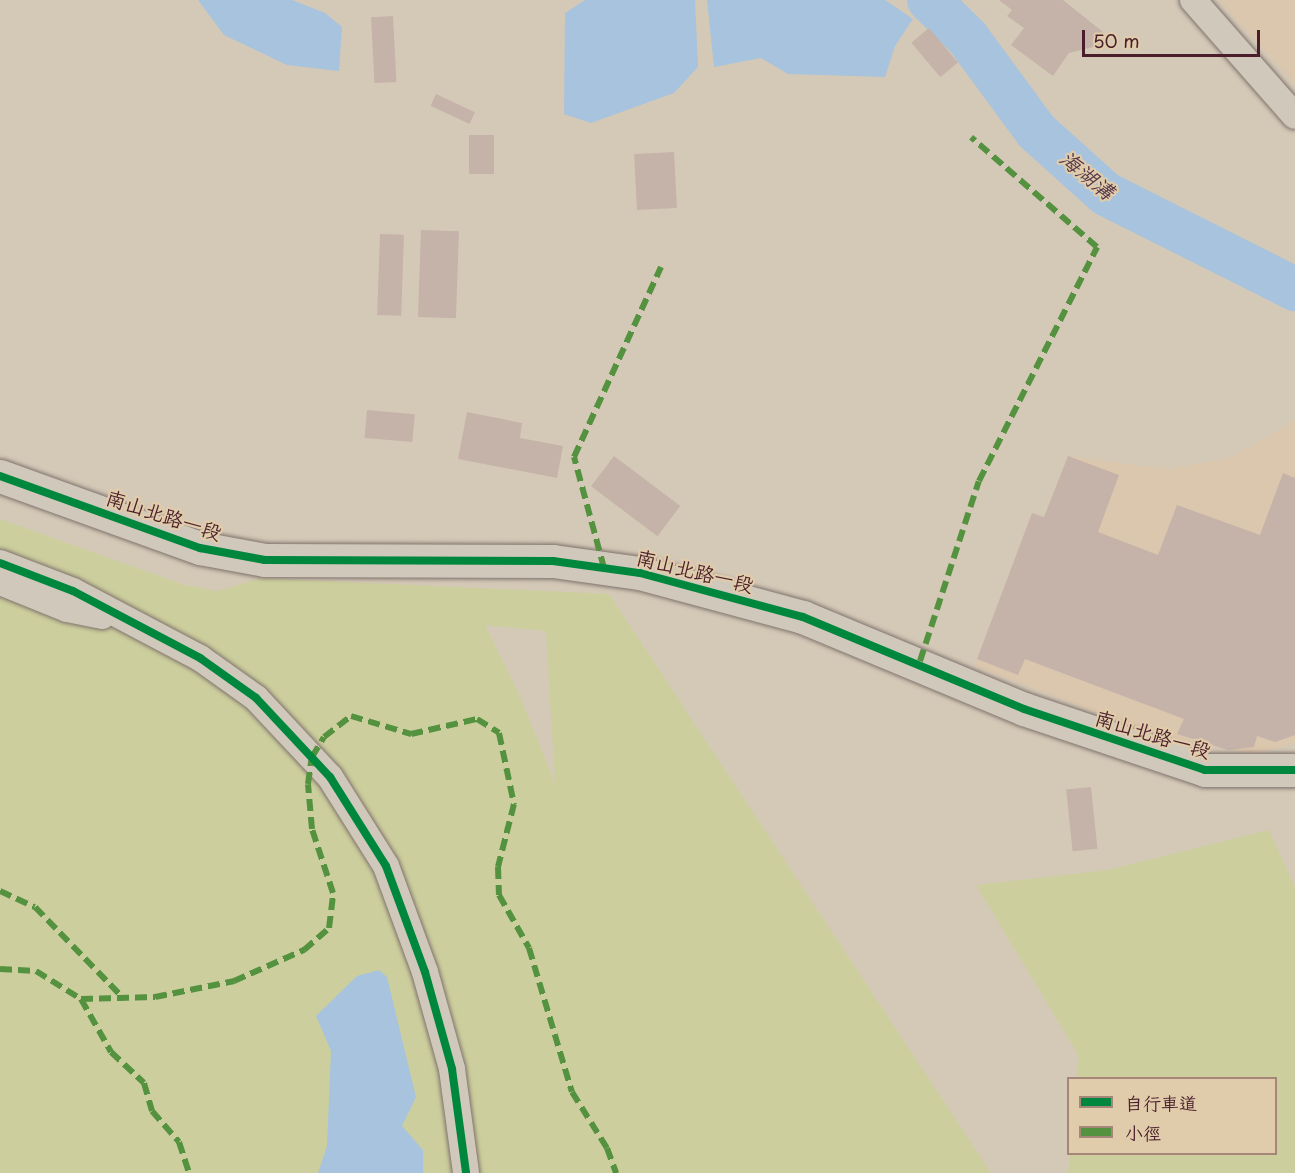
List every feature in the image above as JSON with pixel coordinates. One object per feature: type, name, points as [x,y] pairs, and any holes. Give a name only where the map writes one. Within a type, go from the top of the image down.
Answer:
[{"type":"street","points":[[1193,0],[1295,116]]},
{"type":"street","name":"南山北路一段","points":[[0,476],[200,548],[265,560],[541,561],[640,573],[803,617],[1024,709],[1205,770],[1295,770]]},
{"type":"street","points":[[0,563],[73,591],[123,620],[200,658],[256,698],[330,777],[386,866],[425,972],[452,1069],[466,1173]]},
{"type":"street","points":[[0,582],[67,609],[123,620]]},
{"type":"shaded area","points":[[1219,0],[1295,0],[1295,84]]},
{"type":"shaded area","points":[[1295,421],[1295,743],[1254,754],[1157,736],[975,666],[1032,513],[1044,517],[1068,456],[1168,469],[1230,458]]},
{"type":"green space","points":[[0,519],[185,585],[218,591],[260,578],[609,594],[991,1173],[0,1173]],"holes":[[[485,625],[546,631],[555,783],[519,694]]]},
{"type":"green space","points":[[1269,830],[1295,887],[1295,1173],[1068,1173],[1070,1155],[1277,1155],[1277,1077],[1077,1077],[1079,1056],[976,885],[1107,870]]},
{"type":"water","points":[[198,0],[292,0],[325,13],[342,27],[339,71],[287,65],[224,35]]},
{"type":"water","points":[[585,0],[695,0],[698,67],[674,93],[591,123],[564,114],[565,13]]},
{"type":"water","points":[[707,0],[885,0],[913,19],[895,46],[885,77],[788,74],[761,58],[714,67]]},
{"type":"water","points":[[379,970],[387,977],[416,1097],[402,1126],[423,1150],[423,1173],[318,1173],[327,1146],[331,1051],[316,1016],[357,976]]},
{"type":"building","points":[[999,0],[1063,0],[1108,36],[1101,45],[1069,53],[1053,76],[1011,45],[1024,28],[1007,16],[1012,10]]},
{"type":"building","points":[[393,16],[396,82],[374,83],[371,17]]},
{"type":"building","points":[[929,28],[958,62],[940,77],[911,43]]},
{"type":"building","points":[[436,94],[475,112],[469,124],[431,106]]},
{"type":"building","points":[[469,135],[494,135],[494,174],[469,174]]},
{"type":"building","points":[[674,152],[677,208],[637,210],[634,154]]},
{"type":"building","points":[[421,230],[459,231],[456,318],[418,317]]},
{"type":"building","points":[[380,234],[404,235],[401,316],[377,315]]},
{"type":"building","points":[[367,410],[415,414],[412,442],[365,438]]},
{"type":"building","points":[[467,412],[522,423],[520,438],[563,446],[557,478],[458,459]]},
{"type":"building","points":[[614,456],[680,506],[657,536],[591,486]]},
{"type":"building","points":[[1068,456],[1119,475],[1098,532],[1158,555],[1177,505],[1260,535],[1283,473],[1295,478],[1295,735],[1275,742],[1257,736],[1254,747],[1228,750],[1177,734],[1184,719],[1025,659],[1018,675],[977,659],[1032,513],[1044,517]]},
{"type":"building","points":[[1091,787],[1097,849],[1073,851],[1066,790]]},
{"type":"waterway","name":"海湖溝","points":[[929,0],[967,37],[1036,131],[1106,194],[1295,289]]},
{"type":"marked path","points":[[920,661],[979,481],[1097,247],[971,137]]},
{"type":"marked path","points":[[604,568],[574,457],[661,267]]},
{"type":"marked path","points":[[0,969],[36,971],[81,999],[155,997],[234,981],[304,950],[329,928],[333,893],[312,829],[308,784],[312,757],[324,737],[351,716],[411,734],[477,719],[499,733],[514,804],[498,867],[499,895],[529,948],[572,1092],[607,1148],[616,1173]]},
{"type":"marked path","points":[[0,891],[35,907],[124,999]]},
{"type":"marked path","points":[[81,999],[111,1052],[144,1083],[152,1111],[179,1142],[189,1173]]},
{"type":"cycle path","points":[[0,476],[200,548],[265,560],[553,561],[640,573],[803,617],[1024,709],[1205,770],[1295,770]]},
{"type":"cycle path","points":[[0,563],[73,591],[200,658],[256,698],[330,777],[386,866],[425,972],[452,1069],[466,1173]]}]
